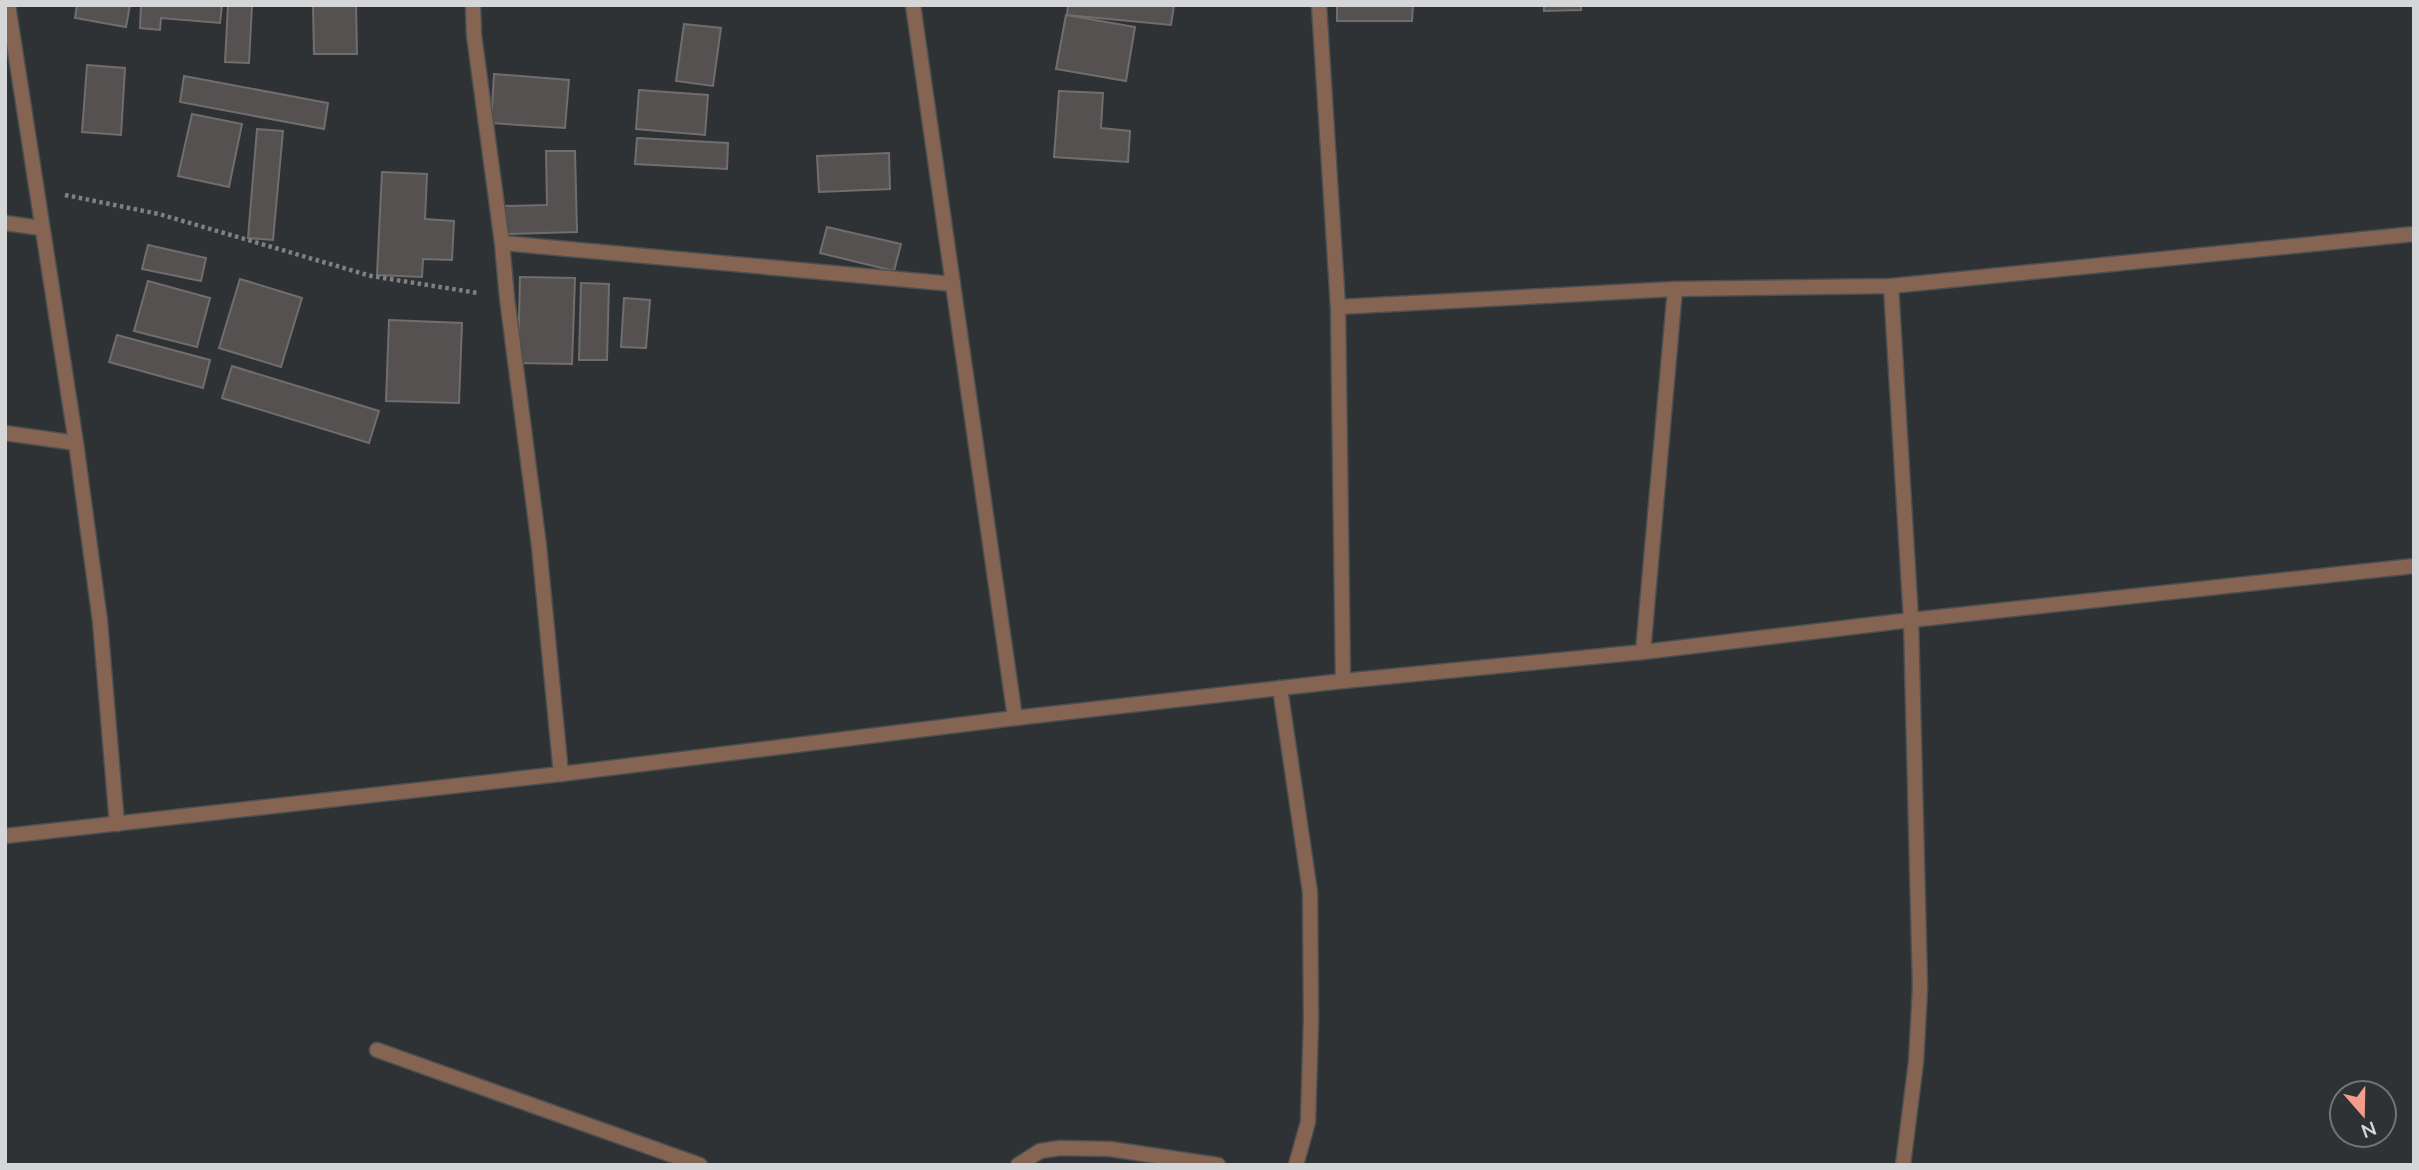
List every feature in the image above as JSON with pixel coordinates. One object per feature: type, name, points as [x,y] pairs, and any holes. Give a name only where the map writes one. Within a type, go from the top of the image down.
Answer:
[{"type":"street","points":[[8,5],[76,443],[100,621],[117,824]]},
{"type":"street","points":[[473,5],[474,35],[539,546],[561,774]]},
{"type":"street","points":[[912,5],[1015,718]]},
{"type":"street","points":[[1319,5],[1338,307],[1343,681]]},
{"type":"street","points":[[5,223],[41,228]]},
{"type":"street","points":[[1338,307],[1675,289],[1891,286],[2414,234]]},
{"type":"street","points":[[502,243],[953,284]]},
{"type":"street","points":[[1891,286],[1911,620],[1920,988],[1916,1062],[1903,1165]]},
{"type":"street","points":[[1643,652],[1675,289]]},
{"type":"street","points":[[5,433],[76,443]]},
{"type":"street","points":[[5,835],[561,774],[1280,688],[1643,652],[2414,566]]},
{"type":"street","points":[[1280,688],[1310,892],[1311,1020],[1308,1122],[1297,1165]]},
{"type":"street","points":[[377,1050],[700,1165]]},
{"type":"street","points":[[1018,1165],[1040,1151],[1060,1148],[1110,1149],[1219,1165]]},
{"type":"path","points":[[37,189],[159,214],[371,276],[507,298]]},
{"type":"building","points":[[77,5],[130,5],[126,27],[75,18]]},
{"type":"building","points":[[141,5],[222,5],[220,23],[161,18],[160,30],[140,28]]},
{"type":"building","points":[[228,5],[252,5],[249,63],[225,62]]},
{"type":"building","points":[[313,5],[356,5],[357,54],[314,54]]},
{"type":"building","points":[[1068,5],[1174,5],[1171,25],[1067,15]]},
{"type":"building","points":[[1337,5],[1413,5],[1412,21],[1337,21]]},
{"type":"building","points":[[1544,5],[1581,5],[1581,10],[1544,11]]},
{"type":"building","points":[[1066,15],[1135,27],[1126,81],[1056,69]]},
{"type":"building","points":[[684,24],[721,28],[713,86],[676,81]]},
{"type":"building","points":[[87,65],[125,68],[121,135],[82,132]]},
{"type":"building","points":[[494,74],[569,80],[565,128],[491,123]]},
{"type":"building","points":[[184,76],[328,103],[324,129],[180,102]]},
{"type":"building","points":[[639,90],[708,95],[705,135],[636,129]]},
{"type":"building","points":[[1059,91],[1103,93],[1101,128],[1130,131],[1128,162],[1054,157]]},
{"type":"building","points":[[192,114],[242,124],[229,187],[178,176]]},
{"type":"building","points":[[257,129],[283,131],[273,240],[248,238]]},
{"type":"building","points":[[637,138],[728,143],[727,169],[635,164]]},
{"type":"building","points":[[546,151],[575,151],[577,232],[504,234],[503,206],[547,205]]},
{"type":"building","points":[[889,153],[890,189],[819,192],[817,156]]},
{"type":"building","points":[[382,172],[427,174],[425,219],[454,221],[452,260],[423,259],[422,277],[377,275]]},
{"type":"building","points":[[827,227],[901,244],[894,271],[820,253]]},
{"type":"building","points":[[148,245],[206,258],[201,281],[142,269]]},
{"type":"building","points":[[520,277],[575,278],[572,364],[518,363]]},
{"type":"building","points":[[240,279],[302,298],[281,367],[219,348]]},
{"type":"building","points":[[148,281],[210,298],[197,347],[134,331]]},
{"type":"building","points":[[581,283],[609,284],[607,360],[579,360]]},
{"type":"building","points":[[624,298],[650,300],[646,348],[621,347]]},
{"type":"building","points":[[389,320],[462,323],[459,403],[386,401]]},
{"type":"building","points":[[117,335],[210,360],[203,388],[109,362]]},
{"type":"building","points":[[232,366],[379,411],[369,443],[222,398]]}]
